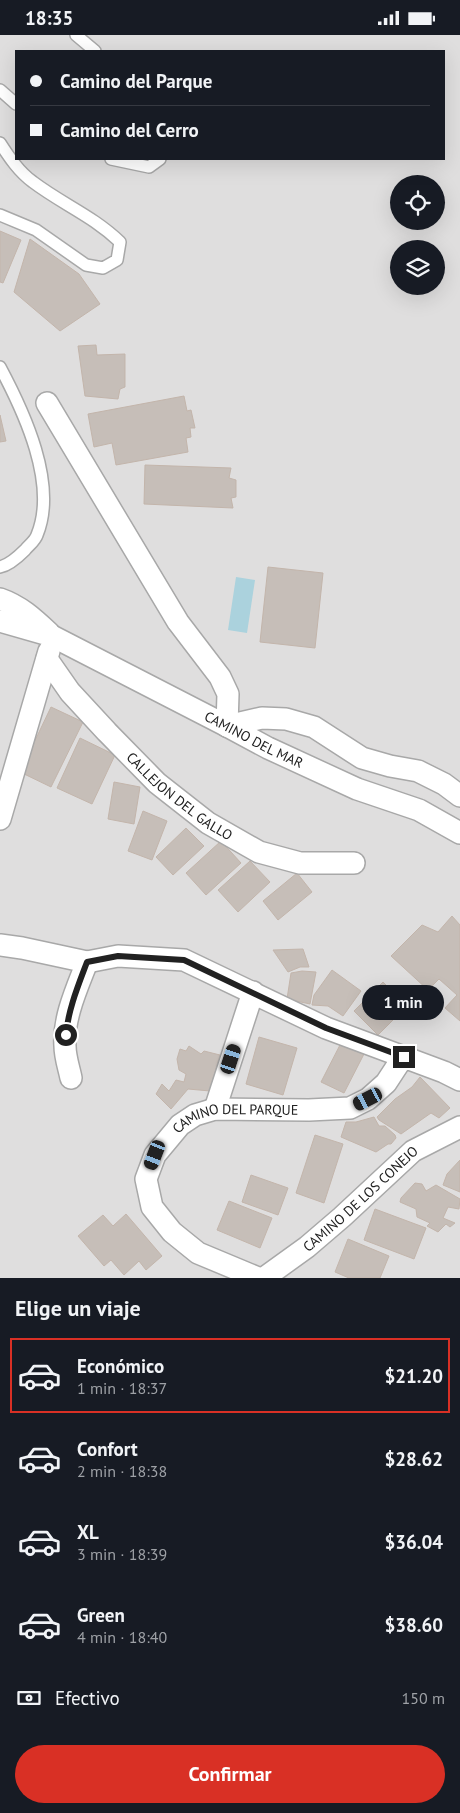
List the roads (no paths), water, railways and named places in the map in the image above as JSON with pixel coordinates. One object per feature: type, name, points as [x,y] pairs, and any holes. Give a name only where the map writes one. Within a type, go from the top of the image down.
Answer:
[{"type":"street","points":[[47,403],[178,623],[220,677],[228,694],[228,725],[262,718],[286,719],[314,727],[362,758],[418,771],[444,784],[460,796]]},
{"type":"street","name":"CAMINO DEL MAR","points":[[0,599],[15,604],[31,616],[52,637]]},
{"type":"street","name":"CAMINO DEL MAR","points":[[0,621],[52,637],[315,771],[356,789],[419,810],[460,833]]},
{"type":"street","points":[[0,819],[52,637]]},
{"type":"street","name":"CALLEJON DEL GALLO","points":[[47,659],[70,692],[157,783],[208,823],[259,852],[300,863],[354,863]]},
{"type":"street","points":[[0,945],[22,947],[87,962],[118,956],[184,960],[326,1028],[460,1080]]},
{"type":"street","points":[[71,1078],[65,1047],[67,1023],[76,989],[87,962]]},
{"type":"street","points":[[215,1109],[253,992]]},
{"type":"street","name":"CAMINO DEL PARQUE","points":[[258,1278],[198,1253],[172,1232],[152,1207],[146,1179],[155,1155],[180,1125],[195,1115],[215,1109],[309,1110],[350,1108],[368,1099],[386,1083],[404,1057]]},
{"type":"street","name":"CAMINO DE LOS CONEJO","points":[[274,1275],[342,1217],[413,1151],[460,1127]]},
{"type":"lane","points":[[76,35],[94,50]]},
{"type":"lane","points":[[0,90],[15,103]]},
{"type":"lane","points":[[0,143],[12,162],[32,182],[104,227],[120,242],[117,260],[103,268],[86,265],[36,230],[0,215]]},
{"type":"lane","points":[[116,160],[149,167],[159,160]]},
{"type":"lane","points":[[0,367],[34,441],[42,481],[44,511],[37,537],[22,553],[0,567]]},
{"type":"water","points":[[236,577],[255,580],[247,633],[228,630]]}]
